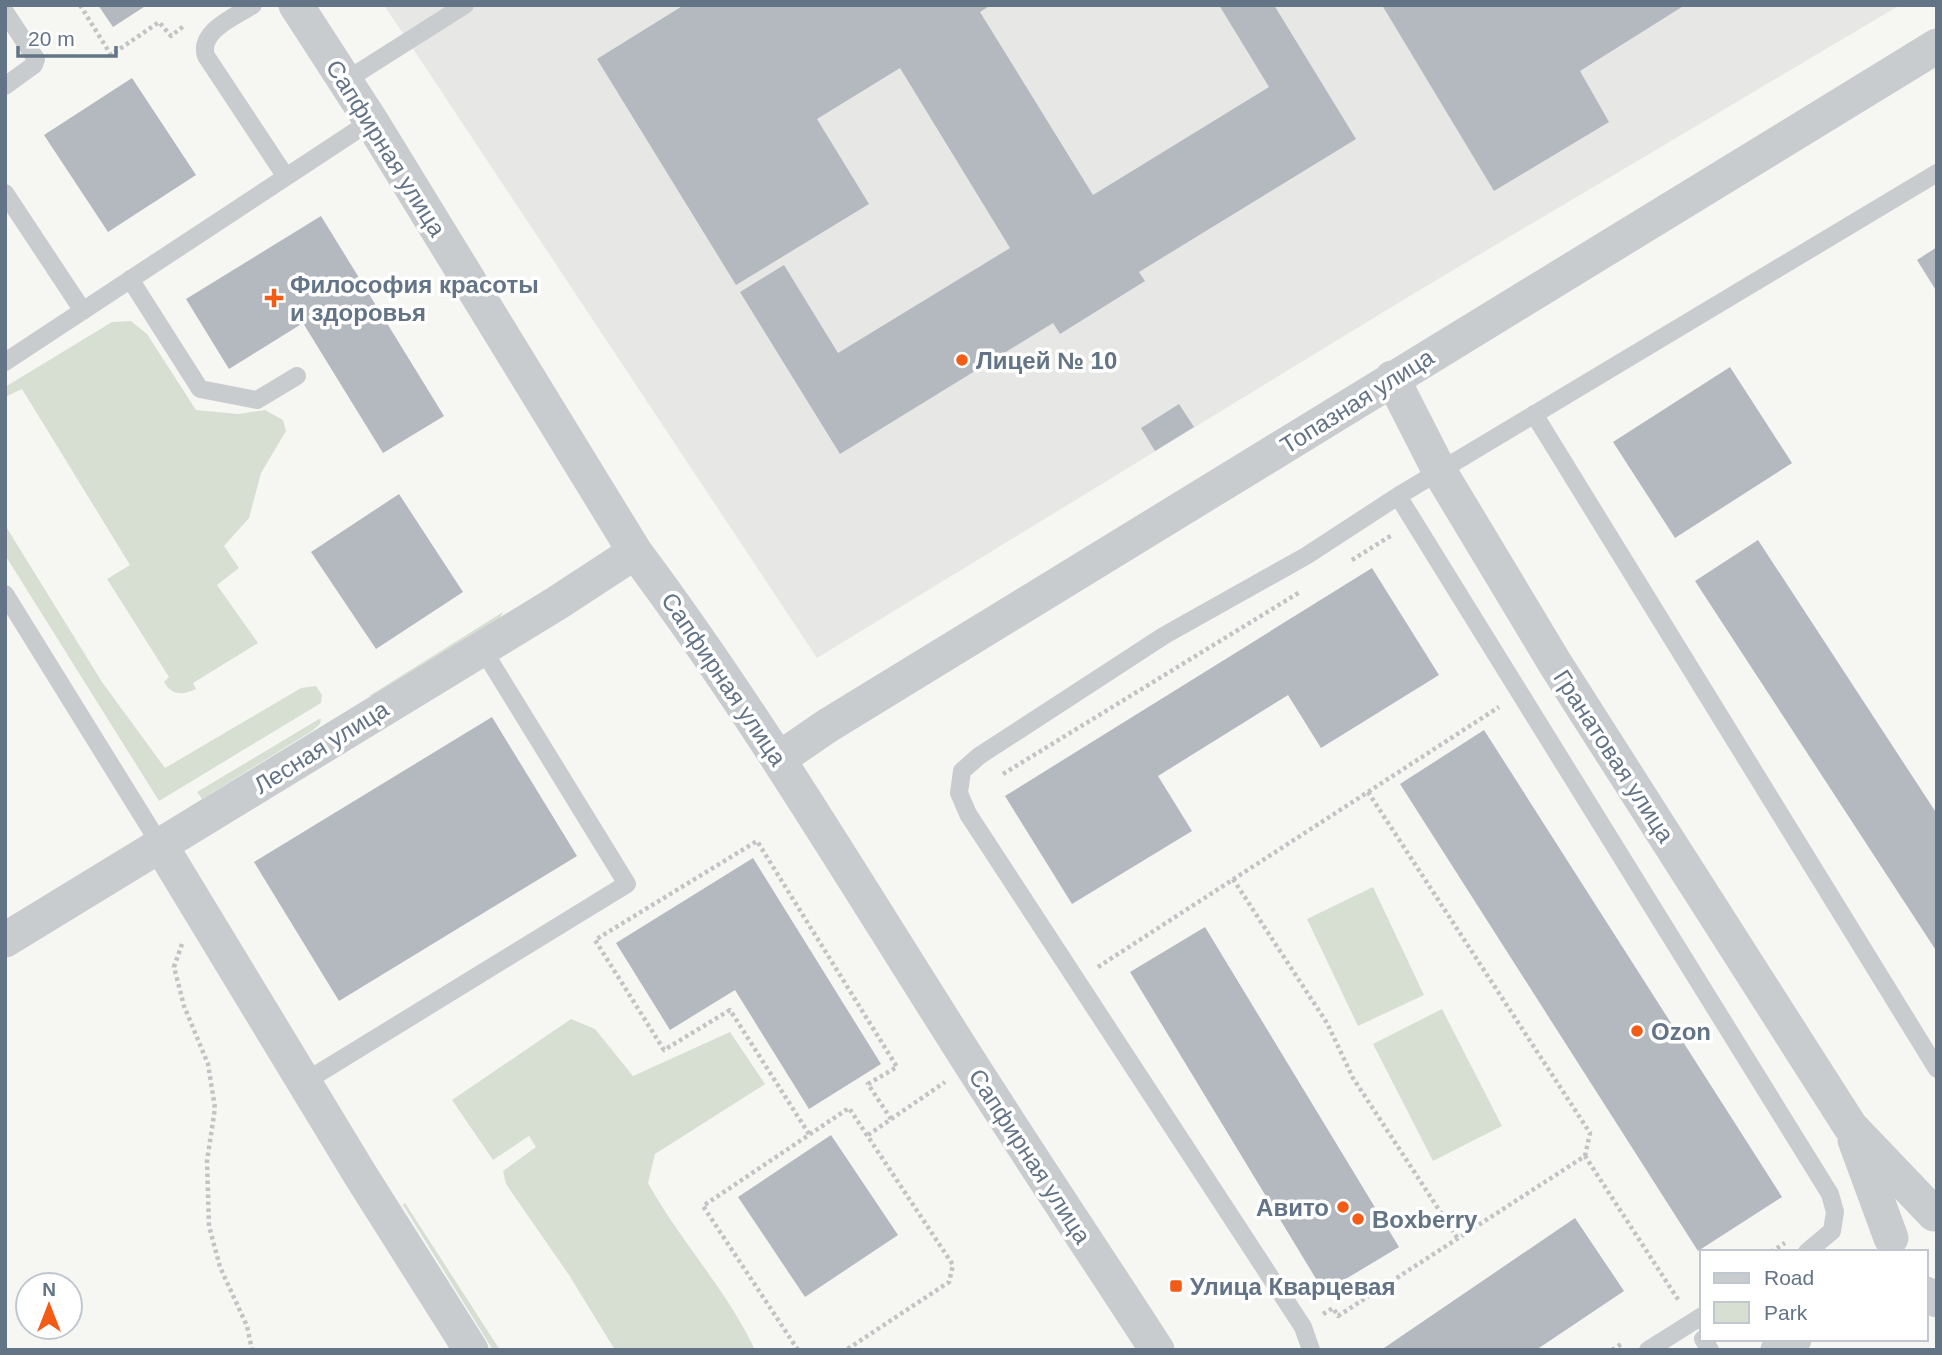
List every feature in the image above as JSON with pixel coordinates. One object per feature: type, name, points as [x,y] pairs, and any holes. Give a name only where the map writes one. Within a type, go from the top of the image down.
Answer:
[{"type":"street","name":"Сапфирная улица","points":[[296,5],[371,121],[635,552],[678,609],[779,759],[957,1042],[1157,1350]]},
{"type":"street","name":"Топазная улица","points":[[779,759],[827,726],[1937,46]]},
{"type":"street","name":"Гранатовая улица","points":[[1392,379],[1440,472],[1556,665],[1850,1126],[1936,1214]]},
{"type":"street","name":"Лесная улица","points":[[5,940],[557,603],[635,552]]},
{"type":"street","points":[[161,846],[306,1081],[361,1176],[471,1350]]},
{"type":"street","name":"Гранатовая улица","points":[[1850,1126],[1888,1248]]},
{"type":"street","points":[[1888,1248],[1898,1227],[1908,1218],[1921,1214],[1936,1214]]},
{"type":"lane","points":[[253,5],[210,33],[204,48],[206,56],[286,177]]},
{"type":"lane","points":[[345,81],[465,5]]},
{"type":"lane","points":[[5,12],[36,59],[34,65],[5,86]]},
{"type":"lane","points":[[5,362],[371,121]]},
{"type":"lane","points":[[1311,1350],[1303,1327],[968,814],[959,793],[961,771],[979,756],[1165,635],[1306,556],[1398,496],[1937,173]]},
{"type":"lane","points":[[5,193],[83,311]]},
{"type":"lane","points":[[130,279],[200,389],[257,400],[297,376]]},
{"type":"lane","points":[[1534,414],[1937,1069]]},
{"type":"lane","points":[[1398,496],[1830,1194],[1835,1212],[1832,1231],[1809,1250]]},
{"type":"lane","points":[[5,594],[161,846]]},
{"type":"lane","points":[[306,1081],[627,884],[482,648]]},
{"type":"lane","points":[[1648,1350],[1700,1329]]},
{"type":"path","points":[[80,5],[111,55],[159,22],[170,36],[191,20]]},
{"type":"path","points":[[1340,567],[1399,531]]},
{"type":"path","points":[[962,799],[1305,588]]},
{"type":"path","points":[[1077,981],[1476,722]]},
{"type":"path","points":[[1347,1310],[1585,1156],[1590,1133],[1368,792]]},
{"type":"path","points":[[809,1134],[730,1010],[664,1050],[594,940],[757,841],[897,1067],[869,1084],[891,1119]]},
{"type":"path","points":[[1233,879],[1327,1023],[1353,1078],[1458,1239]]},
{"type":"path","points":[[185,941],[179,946],[174,967],[184,1006],[208,1065],[215,1108],[207,1161],[209,1226],[220,1267],[247,1326],[252,1350]]},
{"type":"path","points":[[868,1135],[948,1079]]},
{"type":"path","points":[[798,1350],[703,1206],[849,1108],[953,1265],[949,1282],[846,1350]]},
{"type":"path","points":[[1585,1156],[1700,1329]]},
{"type":"shaded area","name":"Лицей № 10","points":[[384,5],[1900,5],[1413,294],[817,658]]},
{"type":"green space","points":[[131,321],[147,334],[196,410],[238,414],[265,410],[283,420],[286,431],[261,473],[249,518],[224,546],[239,568],[217,585],[258,643],[193,683],[196,689],[182,693],[174,692],[164,682],[169,677],[107,579],[130,565],[22,389],[5,397],[5,387],[112,322]]},
{"type":"green space","points":[[5,525],[102,682],[165,768],[301,688],[316,686],[322,695],[321,703],[159,801],[5,555]]},
{"type":"green space","points":[[503,612],[496,625],[382,696],[369,696]]},
{"type":"green space","points":[[319,719],[320,724],[312,731],[202,799],[197,792]]},
{"type":"green space","points":[[1373,887],[1424,995],[1358,1026],[1307,919]]},
{"type":"green space","points":[[1442,1009],[1502,1126],[1433,1161],[1373,1044]]},
{"type":"green space","points":[[571,1019],[595,1029],[633,1076],[730,1032],[765,1084],[655,1154],[648,1183],[731,1307],[755,1350],[615,1350],[569,1275],[506,1184],[503,1171],[536,1147],[529,1136],[493,1160],[452,1100]]},
{"type":"green space","points":[[405,1203],[500,1350],[493,1350],[403,1205]]},
{"type":"building","points":[[98,5],[147,5],[113,27]]},
{"type":"building","name":"Лицей № 10","points":[[684,5],[991,5],[980,12],[1093,195],[1269,87],[1219,5],[1274,5],[1356,139],[1139,272],[1145,281],[1060,334],[1053,323],[840,454],[740,292],[784,265],[838,353],[1010,248],[900,68],[817,119],[869,204],[736,285],[597,59]]},
{"type":"building","points":[[1382,5],[1685,5],[1580,71],[1609,122],[1494,191]]},
{"type":"building","points":[[132,78],[196,175],[108,232],[44,135]]},
{"type":"building","points":[[321,216],[444,416],[383,453],[303,323],[229,369],[186,299]]},
{"type":"building","points":[[1937,247],[1937,292],[1917,260]]},
{"type":"building","points":[[1730,367],[1792,463],[1675,538],[1613,442]]},
{"type":"building","points":[[1179,404],[1194,427],[1155,451],[1141,428]]},
{"type":"building","points":[[399,494],[463,592],[376,649],[311,552]]},
{"type":"building","points":[[1758,540],[1937,814],[1937,952],[1695,581]]},
{"type":"building","points":[[1372,568],[1439,675],[1321,748],[1288,695],[1158,776],[1192,831],[1072,904],[1005,796]]},
{"type":"building","points":[[492,717],[577,856],[339,1001],[254,862]]},
{"type":"building","points":[[1484,730],[1782,1197],[1698,1251],[1400,784]]},
{"type":"building","points":[[753,858],[881,1064],[809,1109],[735,990],[670,1030],[616,943]]},
{"type":"building","points":[[1205,927],[1399,1247],[1324,1292],[1130,972]]},
{"type":"building","points":[[831,1135],[898,1235],[805,1297],[738,1197]]},
{"type":"building","points":[[1575,1218],[1624,1291],[1536,1350],[1381,1350]]},
{"type":"place","name":"Философия красоты и здоровья","points":[[274,298]]},
{"type":"place","name":"Лицей № 10","points":[[962,360]]},
{"type":"place","name":"Ozon","points":[[1637,1031]]},
{"type":"place","name":"Авито","points":[[1343,1207]]},
{"type":"place","name":"Boxberry","points":[[1358,1219]]},
{"type":"place","name":"Улица Кварцевая","points":[[1176,1286]]}]
